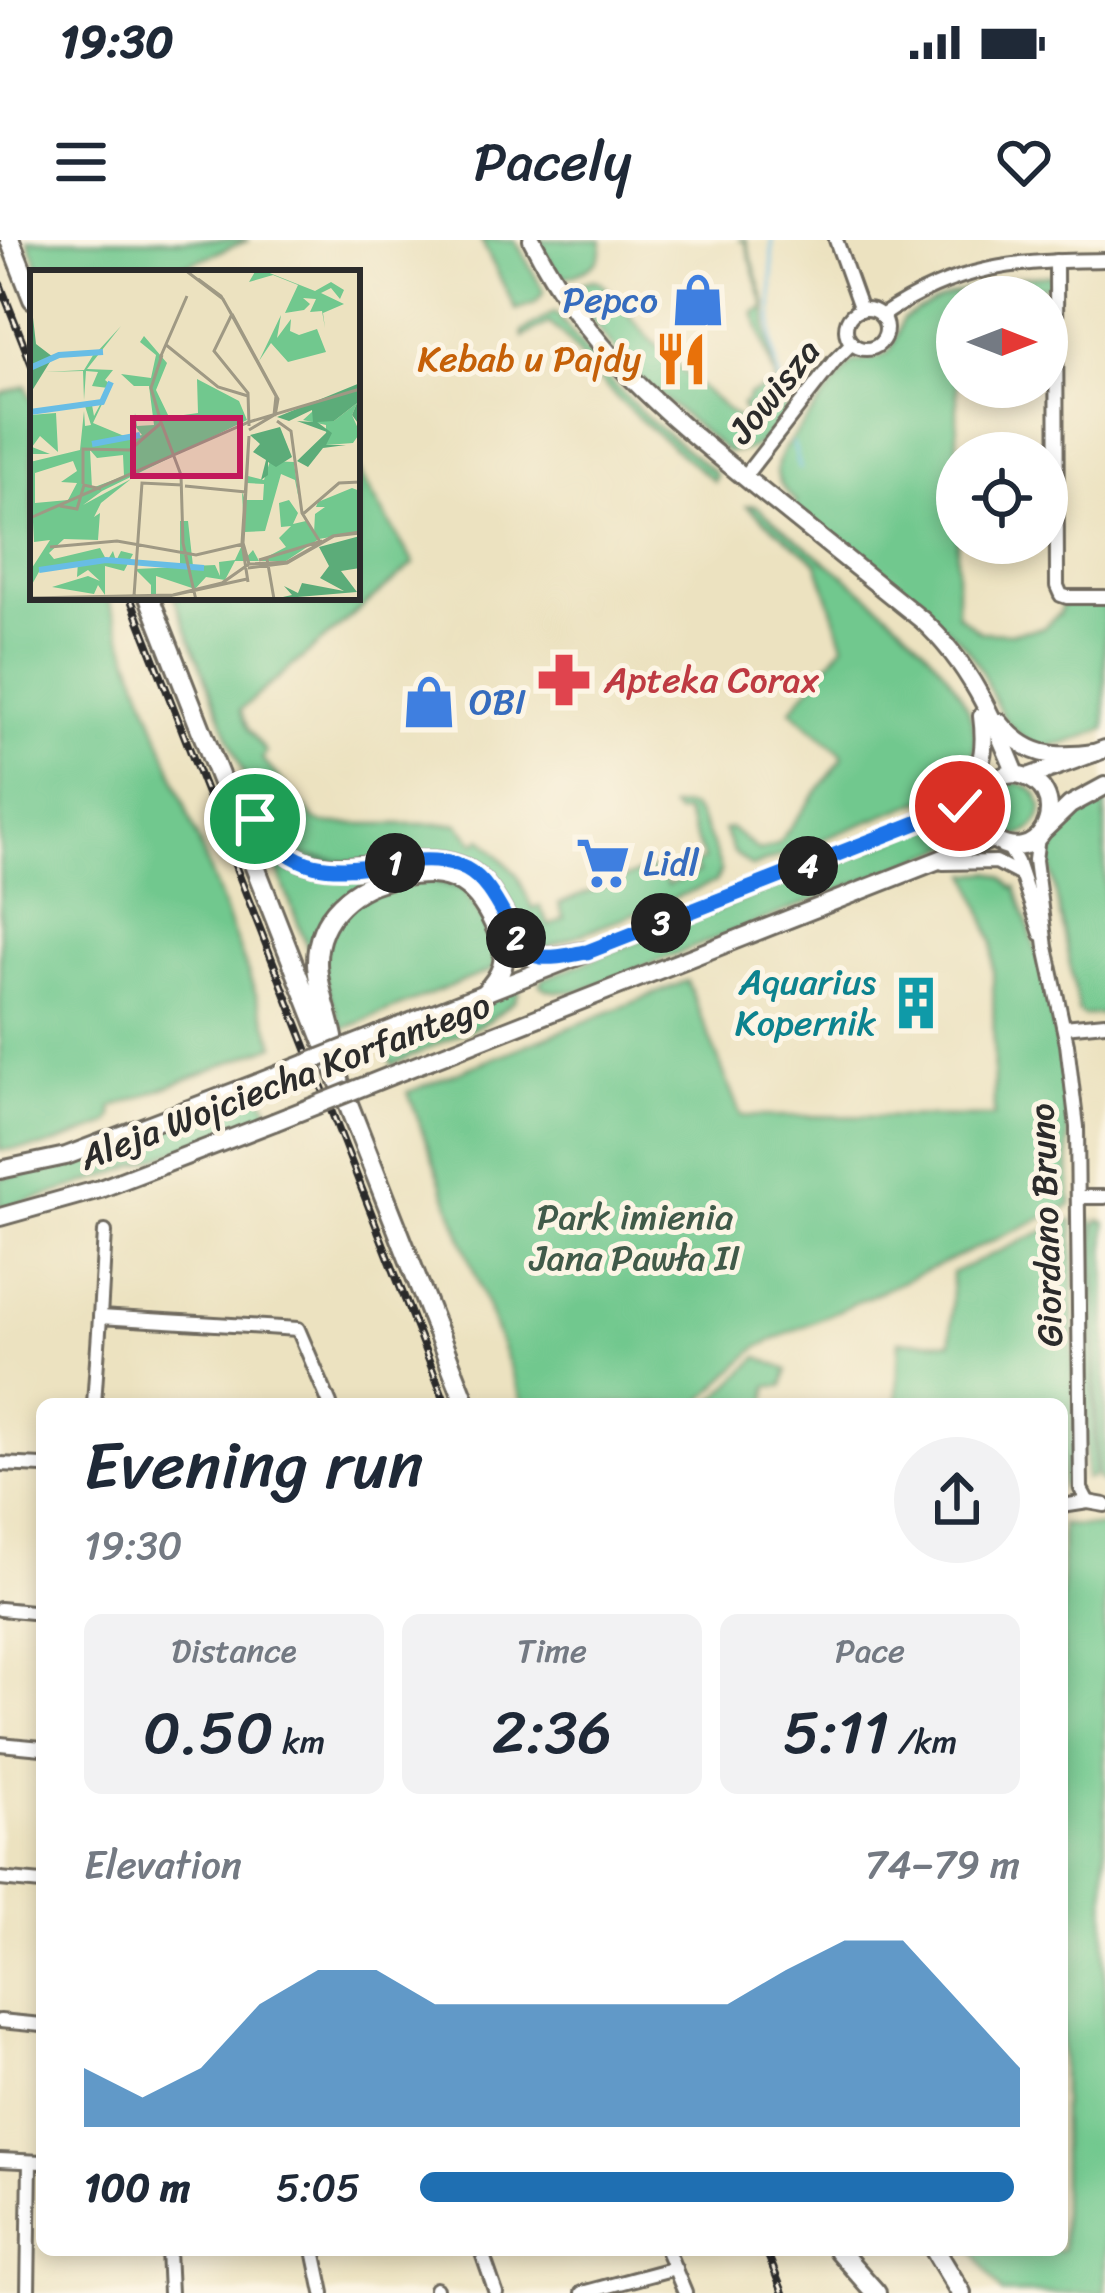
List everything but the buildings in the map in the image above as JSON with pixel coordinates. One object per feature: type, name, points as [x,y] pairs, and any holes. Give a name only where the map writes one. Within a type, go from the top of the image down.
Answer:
[{"type":"main road","points":[[10,240],[30,291]]},
{"type":"main road","points":[[22,240],[33,270]]},
{"type":"main road","points":[[532,240],[578,316],[622,371],[669,416],[940,636],[1014,740],[1052,755],[1100,751]]},
{"type":"main road","points":[[150,600],[464,1398]]},
{"type":"main road","points":[[161,600],[476,1398]]},
{"type":"main road","points":[[980,698],[998,764],[1046,794],[1049,818],[1041,833]]},
{"type":"main road","points":[[946,812],[983,758],[986,740],[980,698]]},
{"type":"main road","points":[[1100,751],[1014,776],[982,792],[980,823],[1000,843],[1029,843],[1070,805],[1105,786]]},
{"type":"main road","points":[[236,788],[266,835],[299,861],[346,869],[423,860],[446,862],[481,880],[529,954],[544,958],[587,952]]},
{"type":"main road","name":"Aleja Wojciecha Korfantego","points":[[0,1169],[66,1156],[257,1083],[946,812],[982,792]]},
{"type":"main road","name":"Aleja Wojciecha Korfantego","points":[[0,1217],[100,1189],[930,863],[1000,843]]},
{"type":"main road","points":[[333,1037],[318,950],[339,906],[356,890],[377,880],[442,874],[473,891],[503,944],[503,969],[485,993]]},
{"type":"main road","points":[[847,2256],[880,2293]]},
{"type":"main road","points":[[939,2256],[961,2293]]},
{"type":"main road","points":[[951,2256],[973,2293]]},
{"type":"street","points":[[836,240],[861,310],[881,316]]},
{"type":"street","name":"Jowisza","points":[[861,310],[848,322],[848,338],[866,350],[880,344],[886,330],[881,316],[961,276],[999,266],[1105,260]]},
{"type":"street","points":[[1056,261],[1057,586],[1067,597],[1105,597]]},
{"type":"street","name":"Jowisza","points":[[744,477],[852,344]]},
{"type":"street","name":"Giordano Bruno","points":[[1041,833],[1036,872],[1076,1110],[1081,1489],[1088,1502]]},
{"type":"street","name":"Giordano Bruno","points":[[1000,843],[1022,876],[1046,947]]},
{"type":"street","points":[[930,863],[996,862],[1022,876]]},
{"type":"street","points":[[1064,1027],[1105,1023]]},
{"type":"street","points":[[1080,1197],[1105,1197]]},
{"type":"street","points":[[94,1398],[105,1232]]},
{"type":"street","points":[[100,1317],[298,1329],[327,1398]]},
{"type":"street","points":[[0,1464],[36,1466]]},
{"type":"street","points":[[1068,1505],[1105,1505]]},
{"type":"street","points":[[0,1609],[36,1612]]},
{"type":"street","points":[[0,1744],[36,1747]]},
{"type":"street","points":[[0,1879],[36,1882]]},
{"type":"street","points":[[0,2021],[36,2024]]},
{"type":"street","points":[[0,2160],[36,2162],[28,2293]]},
{"type":"street","points":[[168,2256],[170,2293]]},
{"type":"street","points":[[315,2256],[323,2293]]},
{"type":"street","points":[[483,2256],[496,2293]]},
{"type":"street","points":[[670,2256],[685,2293]]},
{"type":"street","points":[[582,2293],[675,2268]]},
{"type":"green space","points":[[28,240],[249,240],[173,270],[40,270]]},
{"type":"green space","points":[[481,240],[515,240],[544,292],[535,303],[516,310]]},
{"type":"green space","points":[[539,240],[602,240],[601,254],[590,267],[565,277],[555,271]]},
{"type":"green space","points":[[738,240],[746,240],[766,305],[780,404],[788,412],[756,446],[727,452],[629,369],[574,297],[582,283],[601,282],[693,381],[743,423],[758,426],[742,404],[749,395],[776,382],[754,312],[765,308],[745,241]]},
{"type":"green space","points":[[936,302],[936,408],[957,408],[957,432],[936,432],[936,564],[957,564],[957,614],[980,632],[1011,633],[1043,628],[1059,614],[1063,602],[1105,601],[1105,729],[1050,745],[1049,750],[1014,730],[974,659],[956,637],[793,508],[797,502],[781,485],[777,472],[783,450],[852,363],[887,354],[902,320]]},
{"type":"green space","points":[[555,312],[611,382],[713,471],[714,481],[621,402],[549,323],[523,337],[522,332]]},
{"type":"green space","points":[[26,386],[30,397],[30,600],[108,600],[275,1045],[112,1108],[109,1124],[45,1147],[0,1150],[0,394]]},
{"type":"green space","points":[[360,474],[414,564],[240,710],[266,752],[262,759],[315,820],[325,824],[458,824],[475,843],[482,838],[517,875],[532,908],[540,906],[549,926],[564,919],[559,904],[651,868],[655,879],[664,877],[667,885],[698,873],[694,864],[704,860],[685,812],[677,814],[671,808],[688,807],[695,812],[721,872],[715,882],[543,949],[532,946],[502,898],[358,863],[294,854],[256,806],[175,600],[360,600]]},
{"type":"green space","points":[[747,506],[854,584],[925,648],[953,682],[971,716],[975,749],[952,789],[752,867],[733,852],[724,830],[730,828],[759,851],[777,845],[842,759],[842,754],[791,710],[844,644],[817,563]]},
{"type":"green space","points":[[1013,782],[1034,792],[1042,808],[1036,825],[1016,837],[996,830],[990,822],[1006,816],[1004,808],[987,813],[994,792]]},
{"type":"green space","points":[[1105,801],[1105,1014],[1084,1016],[1079,1012],[1049,858],[1066,824]]},
{"type":"green space","points":[[942,821],[959,843],[587,989],[556,991],[540,985],[543,979]]},
{"type":"green space","points":[[270,850],[283,859],[422,864],[474,885],[367,879],[311,957]]},
{"type":"green space","name":"Park imienia Jana Pawła II","points":[[991,872],[1016,887],[1042,969],[1059,1051],[1071,1205],[758,1347],[704,1398],[521,1398],[408,1092],[687,981],[741,1116],[994,1117],[993,943],[969,874]]},
{"type":"green space","points":[[413,878],[463,889],[498,943],[493,945],[492,970],[343,1029],[324,978],[323,952],[345,905]]},
{"type":"green space","points":[[514,990],[519,992],[514,1001],[490,1020],[392,1065],[383,1042]]},
{"type":"green space","points":[[260,1090],[271,1114],[103,1177],[0,1208],[0,1178],[65,1165]]},
{"type":"green space","points":[[1085,1218],[1093,1223],[1094,1474],[1086,1479]]},
{"type":"green space","points":[[1099,1220],[1105,1222],[1105,1485],[1097,1478]]},
{"type":"green space","points":[[1073,1221],[1074,1478],[1068,1483],[1068,1398],[897,1398],[899,1341],[951,1342],[952,1273]]},
{"type":"green space","points":[[759,1357],[787,1370],[783,1386],[768,1386],[767,1398],[716,1398]]},
{"type":"green space","points":[[1068,1525],[1105,1527],[1105,2293],[1002,2293],[977,2256],[1068,2256]]},
{"type":"waterway","points":[[772,240],[772,340],[784,404]]},
{"type":"waterway","points":[[0,307],[2,313]]},
{"type":"waterway","points":[[793,443],[800,469]]},
{"type":"railway","points":[[0,284],[30,360]]},
{"type":"railway","points":[[131,600],[444,1398]]},
{"type":"railway","points":[[768,2256],[783,2293]]},
{"type":"place","name":"Pepco","points":[[698,300]]},
{"type":"place","name":"Kebab u Pajdy","points":[[681,359]]},
{"type":"place","name":"Apteka Corax","points":[[564,680]]},
{"type":"place","name":"OBI","points":[[429,702]]},
{"type":"place","name":"Lidl","points":[[603,863]]},
{"type":"place","name":"Aquarius Kopernik","points":[[916,1003]]},
{"type":"route","points":[[255,819],[282,850],[321,867],[346,869],[423,860],[466,870],[499,902],[522,948],[544,958],[587,952],[960,806]]}]
